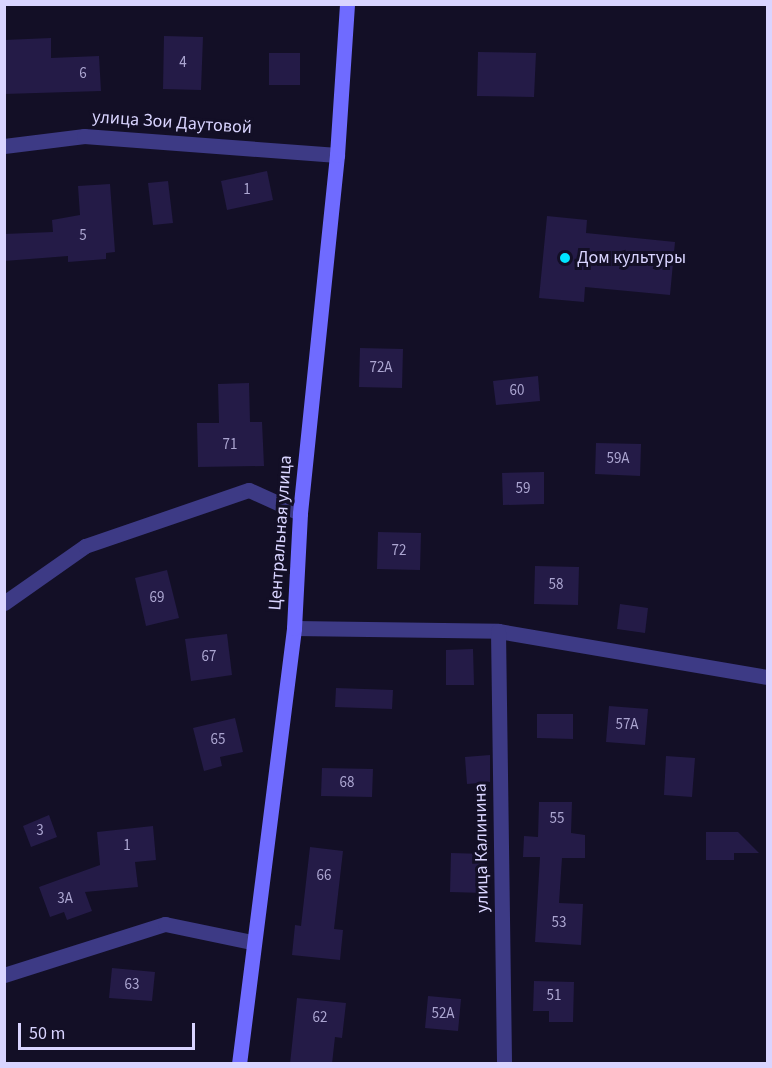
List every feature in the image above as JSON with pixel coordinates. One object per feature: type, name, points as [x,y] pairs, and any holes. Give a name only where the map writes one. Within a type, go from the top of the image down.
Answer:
[{"type":"street","name":"Центральная улица","points":[[239,1064],[252,942],[294,628],[300,513],[337,155],[347,4]]},
{"type":"street","name":"улица Зои Даутовой","points":[[4,146],[84,136],[337,155]]},
{"type":"street","points":[[4,603],[85,546],[249,490],[300,513]]},
{"type":"street","points":[[294,628],[498,631],[768,677]]},
{"type":"street","name":"улица Калинина","points":[[498,631],[504,1064]]},
{"type":"street","points":[[4,975],[165,924],[252,942]]},
{"type":"building","points":[[164,36],[203,37],[201,90],[163,89]]},
{"type":"building","points":[[51,38],[51,58],[99,56],[101,91],[4,94],[4,40]]},
{"type":"building","points":[[478,52],[536,53],[534,97],[477,96]]},
{"type":"building","points":[[269,53],[300,53],[300,85],[269,85]]},
{"type":"building","points":[[267,171],[273,200],[227,210],[221,181]]},
{"type":"building","points":[[168,181],[173,223],[153,225],[148,183]]},
{"type":"building","points":[[110,184],[115,252],[106,253],[106,259],[68,262],[68,256],[4,261],[4,234],[53,232],[52,220],[80,215],[78,186]]},
{"type":"building","points":[[547,216],[587,220],[586,233],[675,242],[670,295],[585,287],[584,302],[539,298]]},
{"type":"building","points":[[360,348],[403,349],[402,388],[359,387]]},
{"type":"building","points":[[538,376],[540,401],[496,405],[493,381]]},
{"type":"building","points":[[249,383],[250,422],[262,422],[264,466],[198,467],[197,423],[219,423],[218,384]]},
{"type":"building","points":[[596,443],[641,444],[640,476],[595,474]]},
{"type":"building","points":[[544,472],[544,504],[503,505],[502,473]]},
{"type":"building","points":[[378,532],[421,533],[420,570],[377,569]]},
{"type":"building","points":[[535,566],[579,567],[578,605],[534,604]]},
{"type":"building","points":[[167,570],[179,618],[146,626],[135,578]]},
{"type":"building","points":[[620,604],[648,608],[645,633],[617,629]]},
{"type":"building","points":[[227,634],[232,675],[191,681],[185,639]]},
{"type":"building","points":[[473,649],[474,685],[446,685],[446,650]]},
{"type":"building","points":[[336,688],[393,690],[392,709],[335,707]]},
{"type":"building","points":[[609,706],[648,709],[645,745],[606,742]]},
{"type":"building","points":[[537,714],[573,714],[573,739],[537,738]]},
{"type":"building","points":[[235,718],[243,752],[220,757],[222,766],[204,771],[193,728]]},
{"type":"building","points":[[490,755],[490,782],[467,784],[465,757]]},
{"type":"building","points":[[666,756],[695,758],[692,797],[664,795]]},
{"type":"building","points":[[322,768],[373,769],[372,797],[321,796]]},
{"type":"building","points":[[539,802],[572,802],[571,833],[585,835],[585,858],[562,858],[559,903],[583,904],[581,945],[535,942],[540,857],[523,857],[524,836],[538,837]]},
{"type":"building","points":[[49,815],[57,837],[31,847],[23,826]]},
{"type":"building","points":[[153,826],[156,860],[135,862],[138,887],[85,892],[92,911],[67,920],[64,912],[50,917],[39,887],[100,865],[97,832]]},
{"type":"building","points":[[706,832],[738,832],[759,853],[734,853],[734,860],[706,860]]},
{"type":"building","points":[[310,847],[343,851],[334,929],[343,930],[340,960],[292,955],[295,925],[301,926]]},
{"type":"building","points":[[451,853],[485,854],[485,893],[450,892]]},
{"type":"building","points":[[112,968],[155,972],[152,1001],[109,998]]},
{"type":"building","points":[[534,981],[574,982],[573,1022],[549,1022],[549,1011],[533,1011]]},
{"type":"building","points":[[428,996],[461,999],[458,1031],[425,1028]]},
{"type":"building","points":[[297,998],[346,1003],[342,1038],[335,1037],[332,1064],[290,1064]]},
{"type":"place","name":"Дом культуры","points":[[565,258]]}]
